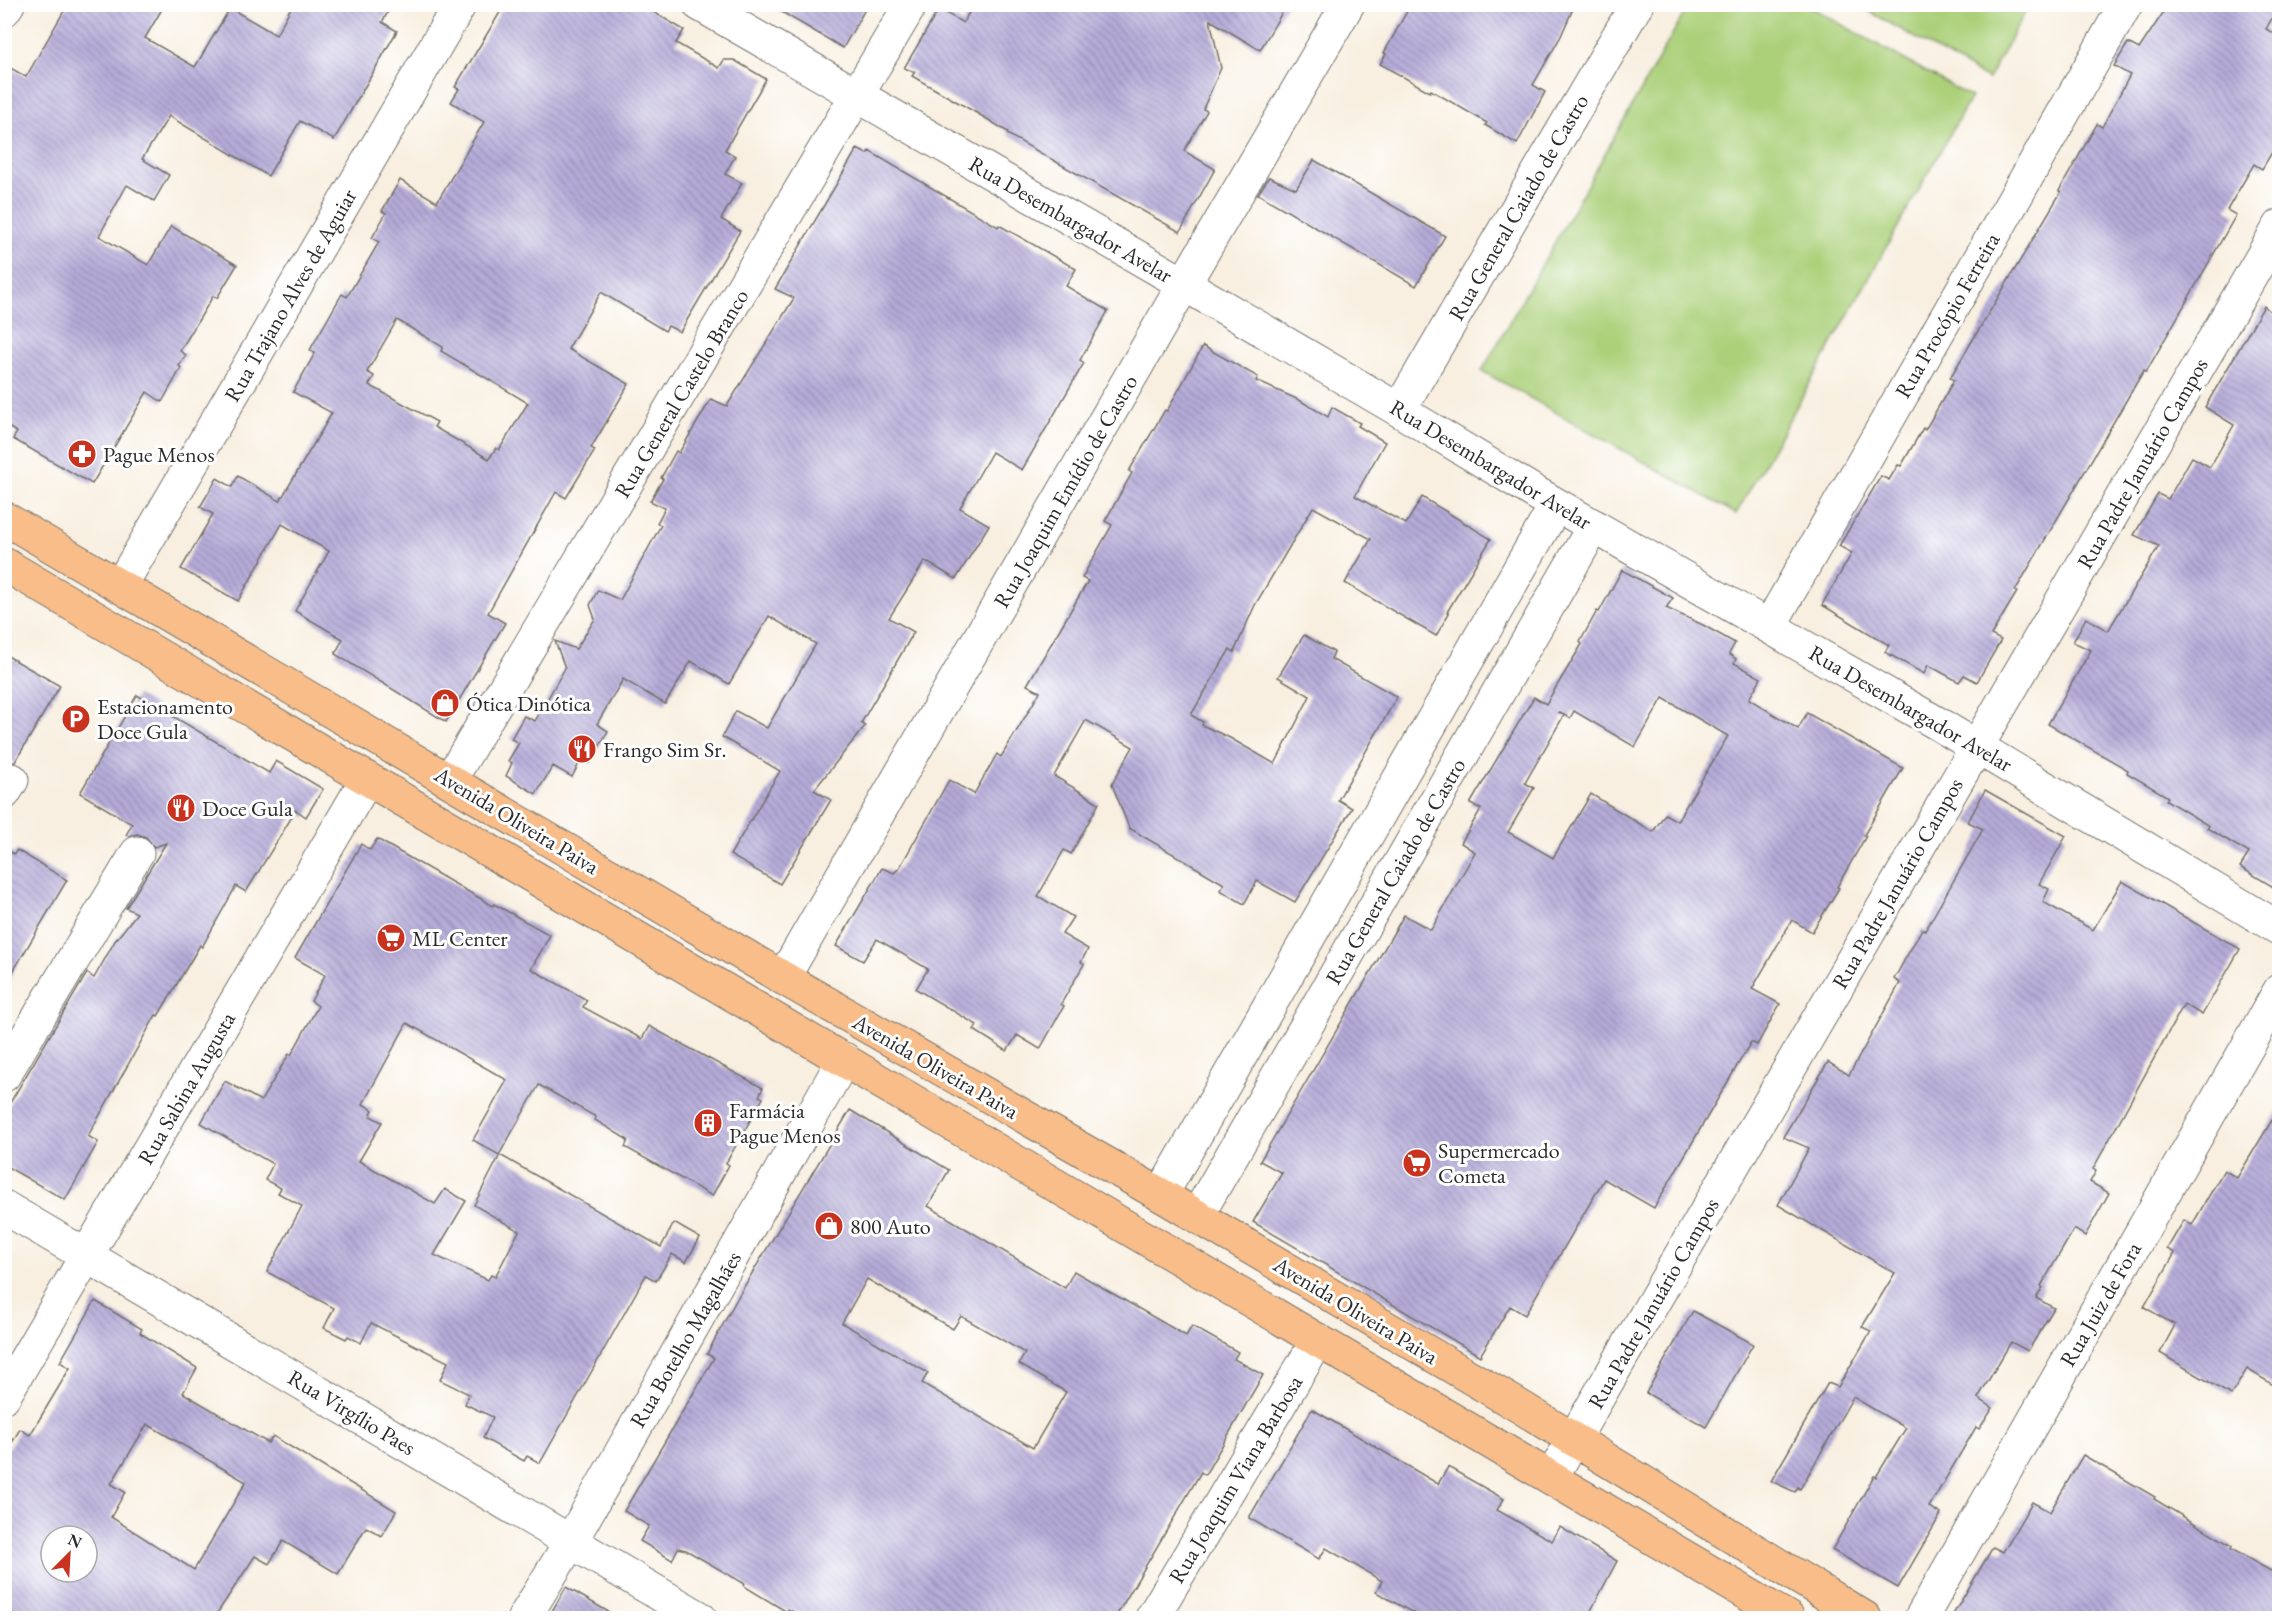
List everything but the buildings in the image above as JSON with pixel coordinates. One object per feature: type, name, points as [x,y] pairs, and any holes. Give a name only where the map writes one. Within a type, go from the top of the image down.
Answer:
[{"type":"main road","name":"Avenida Oliveira Paiva","points":[[4,518],[783,978],[1197,1216],[1574,1439],[1865,1618]]},
{"type":"main road","name":"Avenida Oliveira Paiva","points":[[4,564],[1788,1618]]},
{"type":"street","points":[[4,10],[8,4]]},
{"type":"street","name":"Rua Trajano Alves de Aguiar","points":[[121,585],[460,4]]},
{"type":"street","name":"Rua Desembargador Avelar","points":[[699,4],[1184,284],[1556,505],[1770,625],[1977,746],[2280,929]]},
{"type":"street","name":"Rua General Castelo Branco","points":[[450,780],[911,4]]},
{"type":"street","name":"Rua Joaquim Emídio de Castro","points":[[783,978],[1348,4]]},
{"type":"street","name":"Rua General Caiado de Castro","points":[[1399,410],[1637,4]]},
{"type":"street","name":"Rua Procópio Ferreira","points":[[1770,625],[2126,4]]},
{"type":"street","name":"Rua Padre Januário Campos","points":[[1551,1478],[2280,226]]},
{"type":"street","name":"Rua General Caiado de Castro","points":[[1161,1195],[1556,505]]},
{"type":"street","name":"Rua General Caiado de Castro","points":[[1197,1216],[1594,526]]},
{"type":"street","name":"Rua Sabina Augusta","points":[[4,1396],[367,779]]},
{"type":"street","points":[[4,1075],[137,853]]},
{"type":"street","name":"Rua Juiz de Fora","points":[[1921,1618],[2280,990]]},
{"type":"street","name":"Rua Botelho Magalhães","points":[[524,1618],[571,1541],[844,1059]]},
{"type":"street","name":"Rua Virgílio Paes","points":[[4,1207],[700,1618]]},
{"type":"street","name":"Rua Joaquim Viana Barbosa","points":[[1152,1618],[1318,1340]]},
{"type":"green space","points":[[1874,4],[2029,5],[1988,79],[1870,12]]},
{"type":"green space","points":[[1689,5],[1807,5],[1971,97],[1736,514],[1482,371]]},
{"type":"place","name":"Pague Menos","points":[[82,454]]},
{"type":"place","name":"Ótica Dinótica","points":[[445,703]]},
{"type":"place","name":"Estacionamento Doce Gula","points":[[76,719]]},
{"type":"place","name":"Frango Sim Sr.","points":[[582,749]]},
{"type":"place","name":"Doce Gula","points":[[181,808]]},
{"type":"place","name":"ML Center","points":[[391,938]]},
{"type":"place","name":"Farmácia Pague Menos","points":[[708,1123]]},
{"type":"place","name":"Supermercado Cometa","points":[[1417,1163]]},
{"type":"place","name":"800 Auto","points":[[829,1226]]}]
